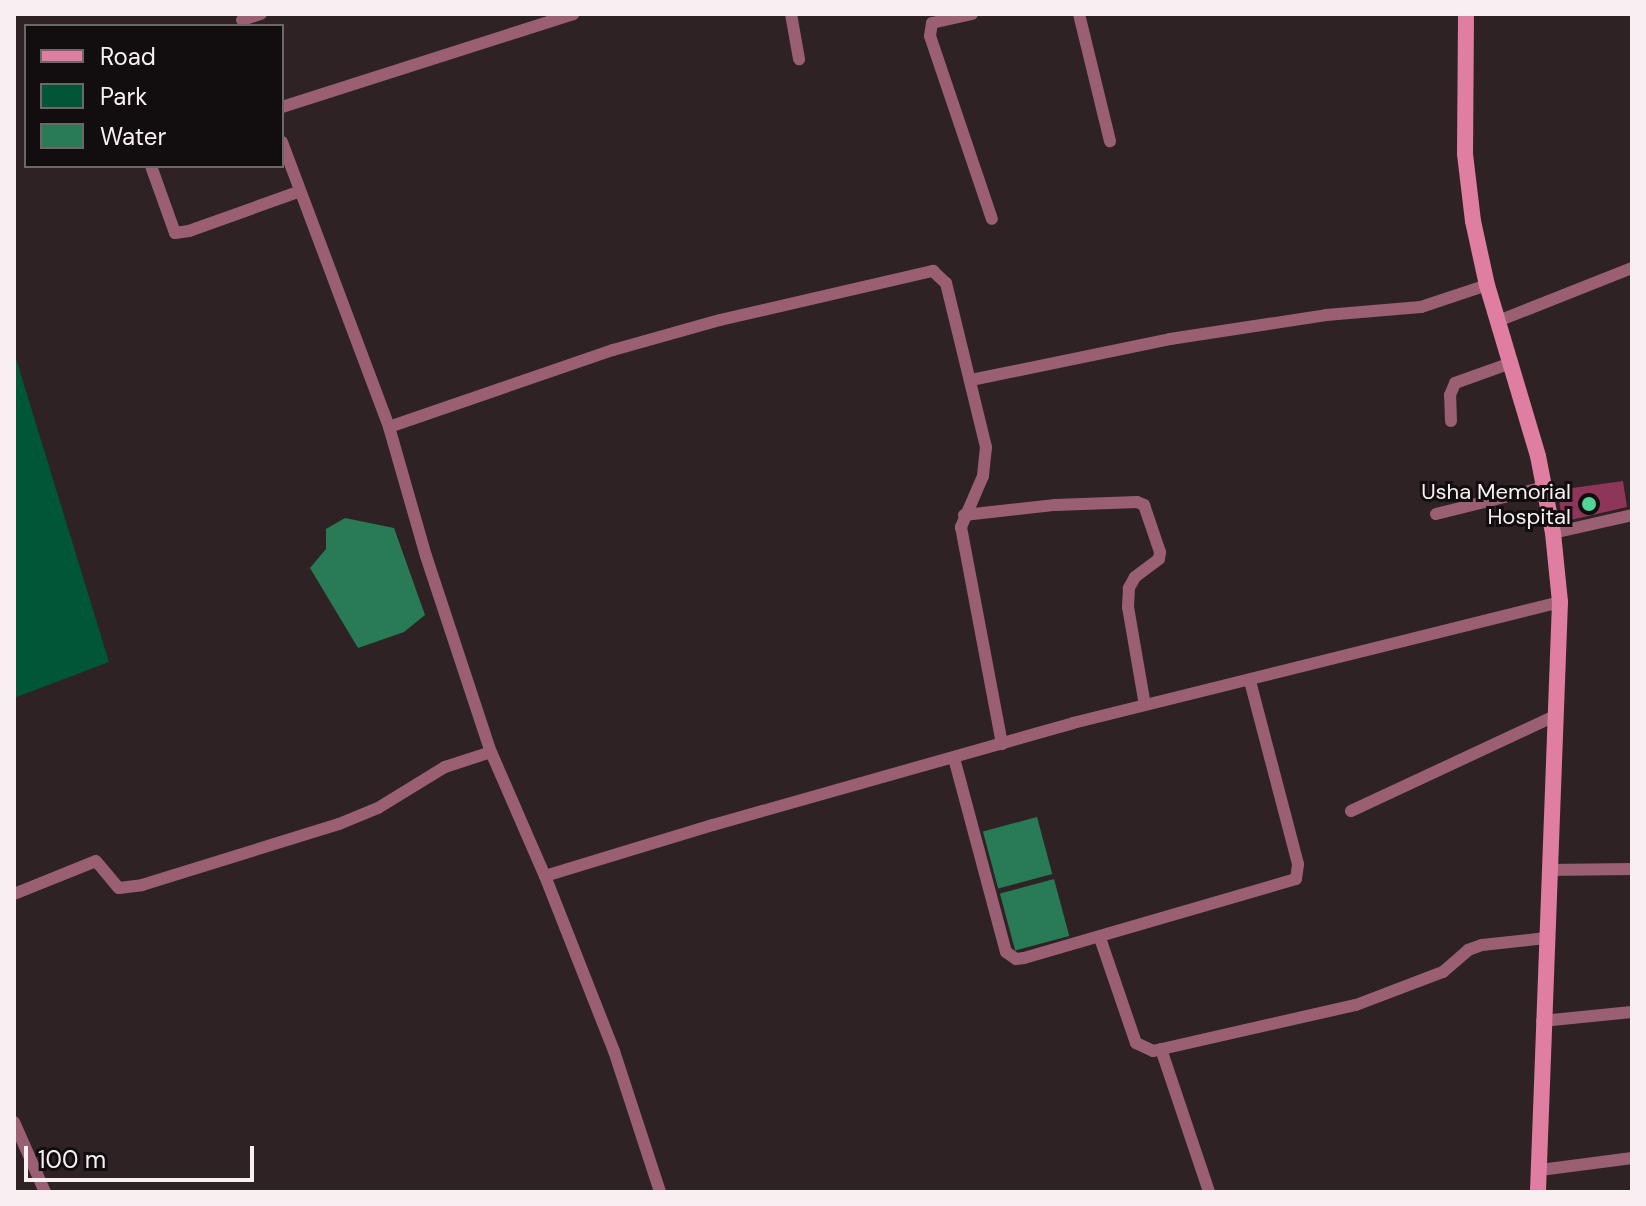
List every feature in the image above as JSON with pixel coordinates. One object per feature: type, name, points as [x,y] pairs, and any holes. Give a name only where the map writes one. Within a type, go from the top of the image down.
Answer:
[{"type":"street","points":[[242,20],[261,14]]},
{"type":"street","points":[[284,106],[574,14]]},
{"type":"street","points":[[791,14],[799,59]]},
{"type":"street","points":[[968,14],[932,23],[930,36],[992,219]]},
{"type":"street","points":[[1079,14],[1110,141]]},
{"type":"street","points":[[1466,14],[1465,154],[1473,221],[1487,285],[1544,487],[1553,533],[1560,602],[1538,1192]]},
{"type":"street","points":[[284,148],[389,427],[426,556],[491,752],[545,876],[614,1051],[660,1192]]},
{"type":"street","points":[[152,168],[171,227],[180,234],[298,192]]},
{"type":"street","points":[[1498,321],[1632,268]]},
{"type":"street","points":[[389,427],[613,350],[720,320],[933,271],[946,283],[987,458],[961,527],[1002,744]]},
{"type":"street","points":[[971,380],[1170,339],[1326,315],[1421,307],[1487,285]]},
{"type":"street","points":[[1451,421],[1450,395],[1455,383],[1511,363]]},
{"type":"street","points":[[1436,514],[1544,487]]},
{"type":"street","points":[[964,515],[1055,505],[1137,502],[1144,505],[1160,552],[1159,559],[1135,577],[1129,588],[1128,607],[1145,705]]},
{"type":"street","points":[[1553,533],[1632,515]]},
{"type":"street","points":[[545,876],[713,825],[1145,705],[1560,602]]},
{"type":"street","points":[[954,758],[1010,957],[1024,958],[1296,879],[1298,864],[1250,681]]},
{"type":"street","points":[[1351,811],[1555,716]]},
{"type":"street","points":[[14,894],[96,861],[119,888],[142,885],[339,824],[378,808],[445,767],[491,752]]},
{"type":"street","points":[[1549,870],[1632,869]]},
{"type":"street","points":[[1100,938],[1136,1043],[1146,1051],[1356,1005],[1443,972],[1468,950],[1482,945],[1546,938]]},
{"type":"street","points":[[1542,1021],[1632,1012]]},
{"type":"street","points":[[1161,1049],[1209,1192]]},
{"type":"street","points":[[14,1122],[45,1192]]},
{"type":"street","points":[[1540,1170],[1632,1158]]},
{"type":"green space","points":[[14,352],[109,662],[14,698]]},
{"type":"water","points":[[345,518],[394,528],[425,615],[404,632],[358,648],[310,568],[326,549],[326,529]]},
{"type":"water","points":[[1037,817],[1052,874],[998,888],[983,831]]},
{"type":"water","points":[[1054,879],[1069,936],[1015,950],[1000,893]]},
{"type":"building","points":[[1623,481],[1627,507],[1562,522],[1558,490]]},
{"type":"place","name":"Usha Memorial Hospital","points":[[1589,504]]}]
